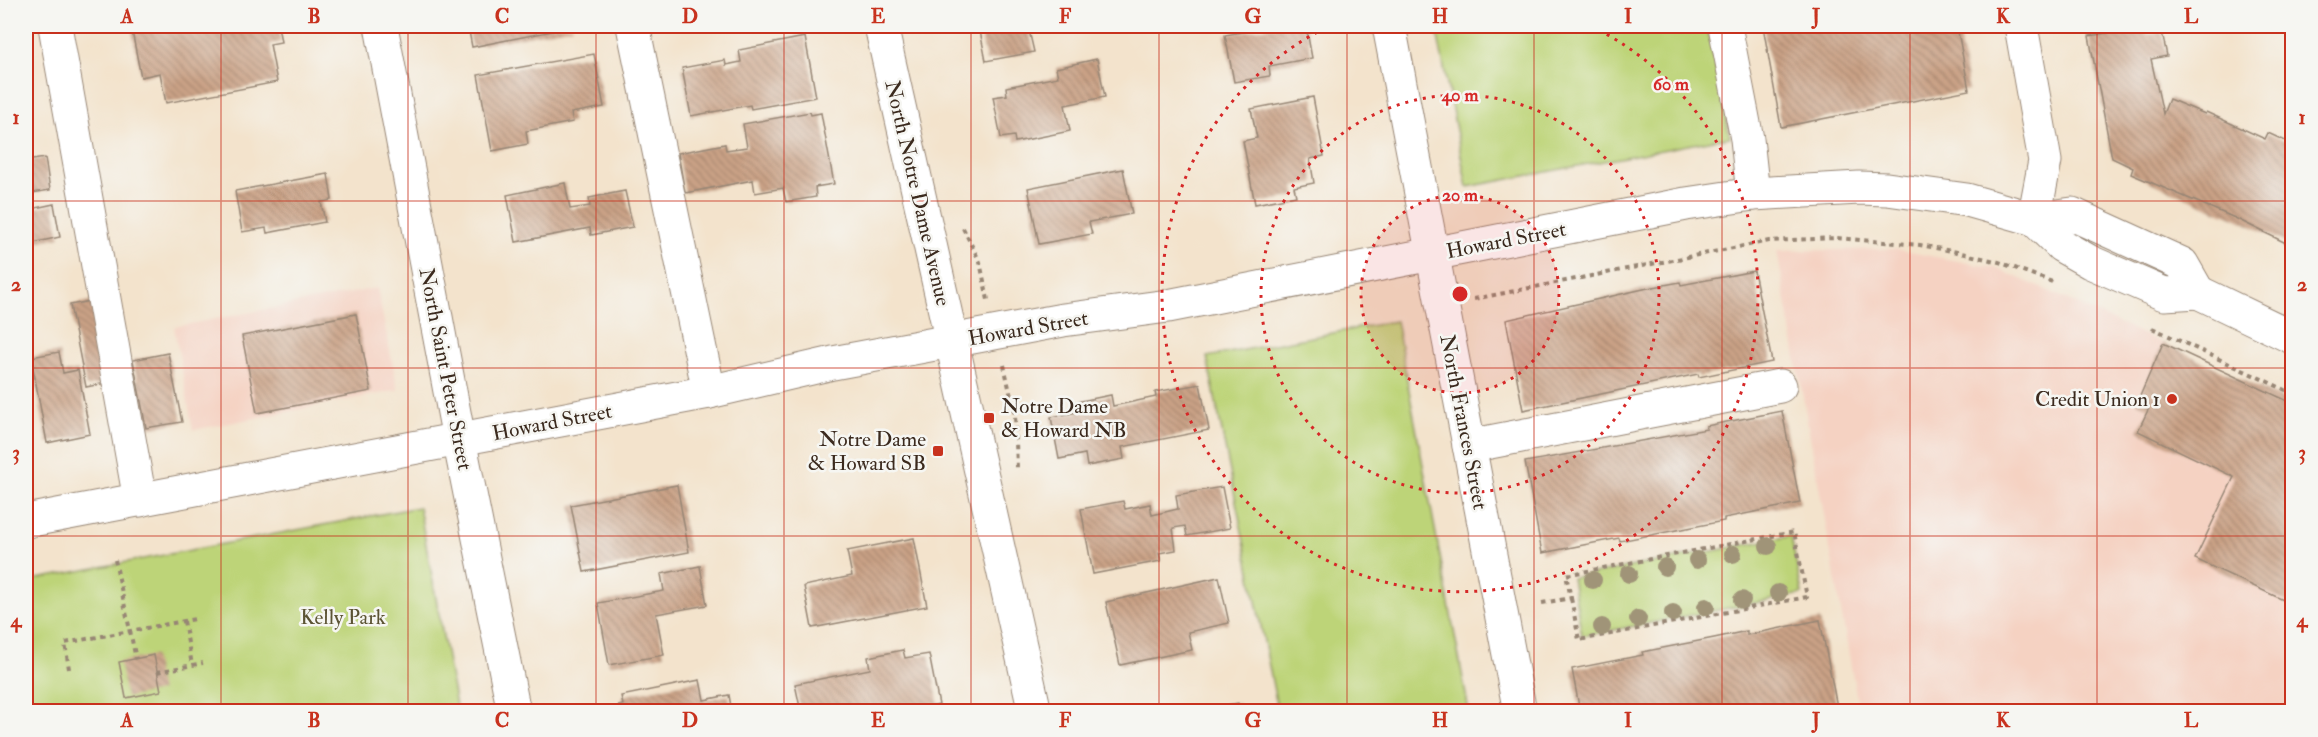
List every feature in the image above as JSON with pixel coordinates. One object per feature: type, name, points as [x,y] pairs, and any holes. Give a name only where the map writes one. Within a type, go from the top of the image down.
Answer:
[{"type":"street","points":[[55,26],[140,500]]},
{"type":"street","name":"North Saint Peter Street","points":[[381,26],[459,439],[514,711]]},
{"type":"street","points":[[633,26],[709,392]]},
{"type":"street","name":"North Notre Dame Avenue","points":[[881,26],[952,342],[1030,711]]},
{"type":"street","name":"North Frances Street","points":[[1389,26],[1520,711]]},
{"type":"street","points":[[1725,26],[1747,139],[1753,194]]},
{"type":"street","points":[[2021,26],[2045,161],[2034,219]]},
{"type":"street","name":"Howard Street","points":[[26,521],[709,392],[833,363],[1063,320],[1168,306],[1686,204],[1753,194],[1827,189],[1887,189],[1967,200],[2034,219],[2062,246],[2090,262],[2164,294],[2198,292],[2292,337]]},
{"type":"street","points":[[1469,446],[1780,387]]},
{"type":"path","points":[[1473,299],[1769,241],[1836,238],[1957,252],[1999,262],[2065,288]]},
{"type":"path","points":[[2148,326],[2292,393]]},
{"type":"path","points":[[1794,532],[1807,597],[1579,640],[1571,598],[1566,575],[1794,532]]},
{"type":"path","points":[[115,560],[136,659]]},
{"type":"path","points":[[1542,603],[1571,598]]},
{"type":"path","points":[[69,669],[65,643],[195,619]]},
{"type":"path","points":[[184,621],[192,665]]},
{"type":"path","points":[[157,672],[203,663]]},
{"type":"shaded area","points":[[1893,249],[1995,268],[2292,403],[2292,711],[1859,711],[1777,251]]},
{"type":"shaded area","points":[[377,288],[398,390],[193,430],[174,327]]},
{"type":"green space","points":[[1436,26],[1707,26],[1730,137],[1467,187]]},
{"type":"green space","points":[[1396,321],[1469,711],[1278,711],[1207,357]]},
{"type":"green space","name":"Kelly Park","points":[[419,507],[457,711],[26,712],[26,581]]},
{"type":"green space","points":[[1791,536],[1802,594],[1582,636],[1572,578]]},
{"type":"building","points":[[162,26],[278,26],[281,42],[270,44],[277,82],[166,103],[160,73],[141,77],[132,31]]},
{"type":"building","points":[[468,26],[573,26],[573,27],[472,47]]},
{"type":"building","points":[[979,26],[1028,26],[1034,52],[986,61]]},
{"type":"building","points":[[1276,26],[1306,26],[1312,58],[1269,66],[1270,76],[1234,82],[1225,35]]},
{"type":"building","points":[[1763,26],[1957,26],[1969,90],[1781,127]]},
{"type":"building","points":[[2146,26],[2147,35],[2162,32],[2167,56],[2151,59],[2163,114],[2169,99],[2205,114],[2206,112],[2265,139],[2268,133],[2292,144],[2292,246],[2235,218],[2131,174],[2133,168],[2112,158],[2089,36]]},
{"type":"building","points":[[805,37],[816,97],[751,109],[750,105],[691,116],[682,68],[725,60],[726,65],[741,62],[739,50]]},
{"type":"building","points":[[594,54],[604,107],[571,113],[573,122],[526,131],[528,144],[492,151],[478,75]]},
{"type":"building","points":[[1097,59],[1105,97],[1065,105],[1070,131],[1015,142],[1014,136],[1001,138],[993,97],[1007,95],[1006,87],[1058,77],[1056,68]]},
{"type":"building","points":[[1313,97],[1324,156],[1310,159],[1314,183],[1294,187],[1296,196],[1255,204],[1243,141],[1257,138],[1251,109]]},
{"type":"building","points":[[810,112],[811,115],[821,113],[834,184],[815,187],[816,197],[786,202],[783,188],[755,193],[753,180],[685,193],[678,153],[725,144],[726,150],[747,147],[743,124]]},
{"type":"building","points":[[45,158],[50,190],[26,194],[26,161]]},
{"type":"building","points":[[1123,169],[1132,214],[1089,222],[1092,234],[1039,244],[1028,188]]},
{"type":"building","points":[[328,174],[332,200],[321,202],[325,222],[267,233],[266,228],[242,232],[235,191]]},
{"type":"building","points":[[565,183],[570,209],[590,206],[589,198],[625,191],[633,227],[591,235],[590,228],[516,242],[507,195]]},
{"type":"building","points":[[54,204],[60,237],[28,244],[26,210]]},
{"type":"building","points":[[1754,271],[1772,362],[1699,377],[1698,374],[1523,410],[1506,320],[1648,288],[1680,282],[1681,285]]},
{"type":"building","points":[[95,300],[111,382],[86,387],[70,305]]},
{"type":"building","points":[[356,314],[371,391],[257,413],[242,336]]},
{"type":"building","points":[[2163,343],[2292,403],[2292,604],[2195,559],[2234,477],[2138,431],[2149,408],[2137,403]]},
{"type":"building","points":[[59,352],[63,373],[78,370],[90,434],[47,443],[31,357]]},
{"type":"building","points":[[168,353],[182,422],[146,428],[133,360]]},
{"type":"building","points":[[1200,384],[1209,430],[1122,447],[1124,459],[1087,466],[1085,454],[1059,459],[1051,417],[1078,412],[1076,402],[1111,395],[1113,406],[1156,397],[1155,392]]},
{"type":"building","points":[[1782,411],[1800,503],[1724,518],[1724,521],[1542,553],[1525,462],[1707,429],[1706,426]]},
{"type":"building","points":[[677,485],[689,552],[584,572],[571,505]]},
{"type":"building","points":[[1222,487],[1230,528],[1187,536],[1185,526],[1173,528],[1176,550],[1159,553],[1161,561],[1093,574],[1081,509],[1123,501],[1125,509],[1150,504],[1152,515],[1178,509],[1176,495]]},
{"type":"building","points":[[914,538],[927,606],[812,628],[804,586],[852,576],[847,551]]},
{"type":"building","points":[[700,566],[707,605],[656,614],[664,655],[609,665],[598,603],[664,591],[661,574]]},
{"type":"building","points":[[1219,577],[1229,623],[1188,632],[1192,650],[1120,665],[1106,602]]},
{"type":"building","points":[[1820,620],[1838,712],[1580,712],[1572,669],[1747,631],[1747,635]]},
{"type":"building","points":[[903,650],[905,658],[929,654],[939,705],[907,712],[801,712],[795,684],[870,669],[868,657]]},
{"type":"building","points":[[154,655],[161,691],[126,698],[119,662]]},
{"type":"building","points":[[700,680],[704,700],[729,695],[732,712],[619,712],[618,706],[623,705],[621,696]]},
{"type":"building","points":[[1238,703],[1240,712],[1201,712],[1201,709]]},
{"type":"place","name":"Credit Union 1","points":[[2172,399]]},
{"type":"place","name":"Notre Dame & Howard NB","points":[[989,418]]},
{"type":"place","name":"Notre Dame & Howard SB","points":[[938,451]]}]
